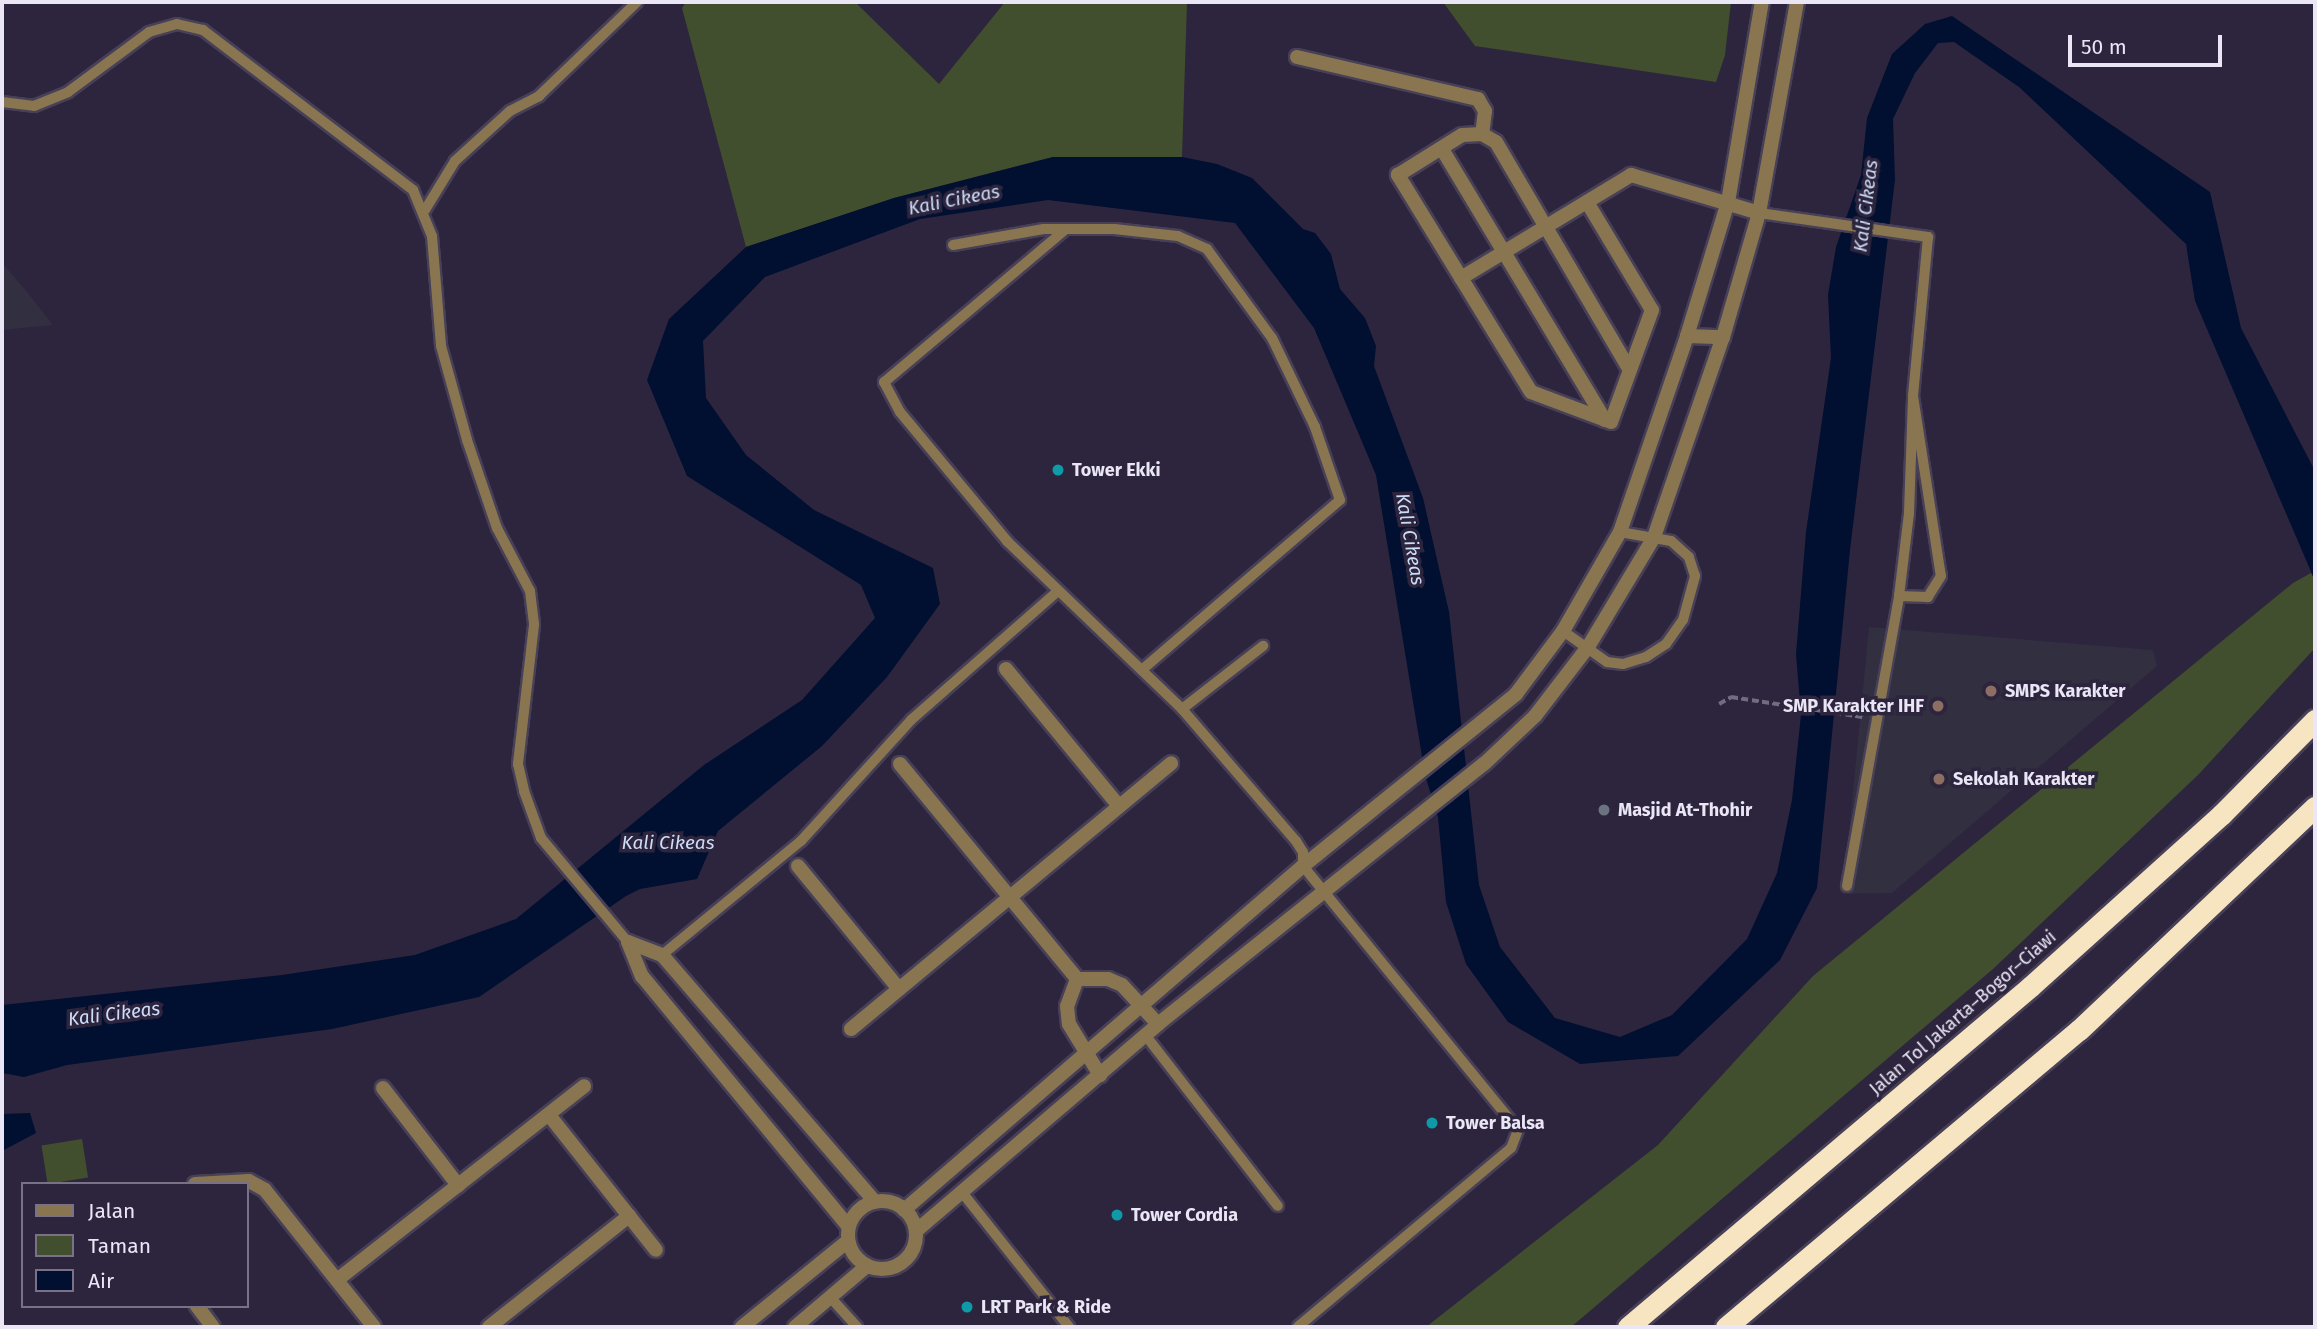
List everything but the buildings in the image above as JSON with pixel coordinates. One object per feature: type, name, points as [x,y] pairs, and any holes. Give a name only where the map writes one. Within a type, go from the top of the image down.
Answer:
[{"type":"highway","name":"Jalan Tol Jakarta–Bogor–Ciawi","points":[[1628,1327],[2031,986],[2221,815],[2315,720]]},
{"type":"highway","points":[[1726,1327],[2078,1030],[2315,807]]},
{"type":"street","points":[[904,1210],[1084,1051],[1303,866],[1516,694],[1563,631],[1620,532],[1687,336],[1728,202],[1762,2]]},
{"type":"street","points":[[916,1231],[1158,1024],[1392,841],[1484,764],[1535,716],[1588,648],[1654,537],[1723,337],[1759,213],[1797,2]]},
{"type":"street","points":[[1297,57],[1478,99],[1485,111],[1482,134]]},
{"type":"street","points":[[1587,202],[1652,310],[1611,422],[1531,393],[1398,175],[1462,135],[1482,134],[1496,142],[1630,370]]},
{"type":"street","points":[[1442,149],[1605,420]]},
{"type":"street","points":[[1461,278],[1632,175],[1759,213]]},
{"type":"street","points":[[1687,336],[1723,337]]},
{"type":"street","points":[[1006,669],[1119,806]]},
{"type":"street","points":[[851,1029],[1171,763]]},
{"type":"street","points":[[900,764],[1077,979]]},
{"type":"street","points":[[798,866],[899,989]]},
{"type":"street","points":[[624,937],[662,955],[875,1202],[904,1210],[916,1231],[914,1249],[902,1263],[886,1269],[867,1266],[855,1256],[848,1234],[642,976],[624,937]]},
{"type":"street","points":[[1077,979],[1108,979],[1131,991],[1158,1024]]},
{"type":"street","points":[[1077,979],[1067,1006],[1069,1024],[1100,1075]]},
{"type":"street","points":[[337,1280],[584,1086]]},
{"type":"street","points":[[383,1088],[458,1185]]},
{"type":"street","points":[[549,1115],[656,1250]]},
{"type":"street","points":[[232,1182],[250,1181],[265,1190],[374,1327]]},
{"type":"street","points":[[742,1327],[848,1234],[854,1215],[875,1202]]},
{"type":"street","points":[[489,1327],[629,1216]]},
{"type":"street","points":[[795,1327],[867,1266]]},
{"type":"street","points":[[199,1308],[213,1327]]},
{"type":"lane","points":[[425,210],[455,161],[510,111],[539,96],[637,2]]},
{"type":"lane","points":[[2,118],[5,104],[34,106],[68,92],[149,32],[177,24],[203,30],[413,190],[425,210],[432,236],[441,346],[456,400],[497,528],[530,591],[534,625],[518,764],[541,838],[624,937]]},
{"type":"lane","points":[[1759,213],[1790,219],[1903,231],[1925,235],[1930,242],[1913,396],[1909,513],[1899,596],[1847,886]]},
{"type":"lane","points":[[1066,229],[884,382],[900,412],[969,499],[1058,591],[1182,709],[1296,841],[1303,852],[1303,866],[1518,1130],[1511,1148],[1298,1327]]},
{"type":"lane","points":[[953,244],[1066,229],[1178,236],[1208,249],[1272,338],[1315,427],[1340,500],[1142,670]]},
{"type":"lane","points":[[1899,596],[1928,597],[1941,576],[1913,396]]},
{"type":"lane","points":[[1563,631],[1607,662],[1635,661],[1666,644],[1683,621],[1696,576],[1689,557],[1671,541],[1620,532]]},
{"type":"lane","points":[[662,955],[801,841],[911,720],[1058,591]]},
{"type":"lane","points":[[1871,718],[1899,596]]},
{"type":"lane","points":[[1182,709],[1262,646]]},
{"type":"lane","points":[[1146,1036],[1278,1206]]},
{"type":"lane","points":[[961,1191],[1069,1327]]},
{"type":"lane","points":[[831,1298],[857,1327]]},
{"type":"path","points":[[1719,704],[1731,697],[1854,715]]},
{"type":"shaded area","points":[[2,263],[23,287],[53,325],[2,330]]},
{"type":"shaded area","name":"Sekolah Karakter","points":[[1869,627],[2153,650],[2157,666],[1892,893],[1843,894]]},
{"type":"green space","points":[[686,2],[855,2],[939,84],[1005,2],[1187,2],[1182,157],[1053,157],[894,198],[746,247],[682,8]]},
{"type":"green space","points":[[1443,2],[1731,2],[1725,55],[1716,82],[1475,46]]},
{"type":"green space","points":[[2311,573],[2315,581],[2315,648],[2198,775],[1993,969],[1571,1327],[1426,1327],[1658,1145],[1813,976],[2293,583]]},
{"type":"green space","points":[[82,1139],[88,1178],[47,1182],[42,1145]]},
{"type":"water","name":"Kali Cikeas","points":[[1952,16],[2210,192],[2241,328],[2315,471],[2315,581],[2195,301],[2186,244],[2019,87],[1954,42],[1938,43],[1915,73],[1893,119],[1895,180],[1850,550],[1817,888],[1780,960],[1678,1056],[1580,1064],[1508,1022],[1466,964],[1446,902],[1438,817],[1425,775],[1376,475],[1314,328],[1235,223],[1048,200],[920,219],[765,277],[703,341],[706,398],[746,455],[814,510],[933,568],[940,604],[887,677],[822,746],[718,831],[697,879],[640,889],[626,896],[479,997],[332,1029],[67,1065],[24,1077],[2,1073],[2,1005],[282,975],[415,955],[516,919],[704,765],[802,700],[875,618],[861,585],[687,476],[647,380],[669,319],[746,247],[894,198],[1053,157],[1182,157],[1217,164],[1252,178],[1303,229],[1315,233],[1331,254],[1340,289],[1365,318],[1376,346],[1374,366],[1423,498],[1449,612],[1479,885],[1500,947],[1555,1018],[1620,1037],[1672,1015],[1747,939],[1777,873],[1792,800],[1801,715],[1796,654],[1806,532],[1831,358],[1828,295],[1836,247],[1861,175],[1867,118],[1892,54],[1925,24]]},
{"type":"water","points":[[30,1113],[36,1133],[2,1151],[2,1114]]},
{"type":"place","name":"Tower Ekki","points":[[1058,470]]},
{"type":"place","name":"SMPS Karakter","points":[[1991,691]]},
{"type":"place","name":"SMP Karakter IHF","points":[[1938,706]]},
{"type":"place","name":"Sekolah Karakter","points":[[1939,779]]},
{"type":"place","name":"Masjid At-Thohir","points":[[1604,810]]},
{"type":"place","name":"Tower Balsa","points":[[1432,1123]]},
{"type":"place","name":"Tower Cordia","points":[[1117,1215]]},
{"type":"place","name":"LRT Park & Ride","points":[[967,1307]]}]
